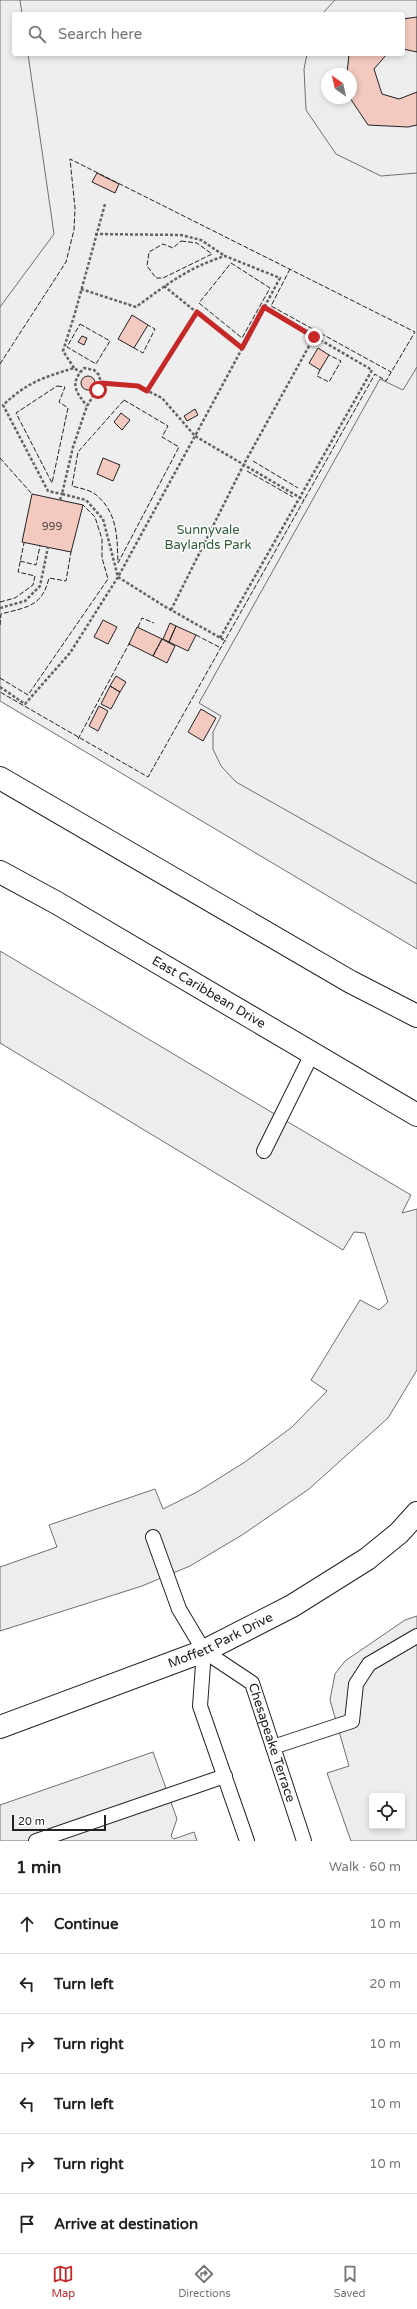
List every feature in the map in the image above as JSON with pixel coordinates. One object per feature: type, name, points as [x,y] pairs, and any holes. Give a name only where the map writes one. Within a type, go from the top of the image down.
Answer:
[{"type":"main road","points":[[0,778],[351,982],[417,1016]]},
{"type":"main road","name":"East Caribbean Drive","points":[[0,872],[57,903],[417,1115]]},
{"type":"main road","name":"Moffett Park Drive","points":[[0,1727],[204,1651],[292,1606],[367,1560],[400,1533],[417,1513]]},
{"type":"lane","points":[[264,1151],[312,1054]]},
{"type":"lane","points":[[153,1537],[179,1609],[204,1651],[200,1706],[247,1841]]},
{"type":"lane","points":[[273,1747],[352,1721],[356,1684],[369,1664],[417,1637]]},
{"type":"lane","name":"Chesapeake Terrace","points":[[204,1651],[252,1683],[304,1841]]},
{"type":"lane","points":[[36,1841],[63,1837],[225,1776]]},
{"type":"path","points":[[80,372],[74,368],[63,350],[95,234],[105,204]]},
{"type":"path","points":[[0,687],[25,704],[70,653],[118,578],[280,278],[225,256],[201,240],[181,235],[95,234]]},
{"type":"path","points":[[81,289],[136,307],[164,286],[192,268],[225,256]]},
{"type":"path","points":[[164,286],[242,348]]},
{"type":"path","points":[[220,638],[372,370],[264,307]]},
{"type":"path","points":[[147,391],[197,312]]},
{"type":"path","points":[[171,610],[244,464],[314,337]]},
{"type":"path","points":[[74,368],[44,377],[22,388],[3,405],[48,491],[86,500],[103,519],[118,578],[226,641]]},
{"type":"path","points":[[60,500],[73,447],[87,406],[101,383],[99,375],[94,370],[84,368],[76,377],[76,392],[87,406]]},
{"type":"path","points":[[101,383],[138,386],[162,398],[195,436],[304,500]]},
{"type":"path","points":[[0,608],[25,601],[40,586],[48,547]]},
{"type":"green space","name":"Sunnyvale Baylands Park","points":[[0,0],[417,0],[417,949],[0,701]]},
{"type":"shaded area","points":[[0,0],[20,0],[22,12],[12,12],[12,56],[28,56],[54,234],[0,307]]},
{"type":"shaded area","points":[[335,0],[417,0],[417,173],[381,176],[336,154],[306,110],[304,69],[307,56],[405,56],[405,12],[324,12]]},
{"type":"shaded area","points":[[417,367],[417,884],[236,782],[221,766],[213,749],[213,732],[221,716],[199,703],[380,379],[403,390]]},
{"type":"shaded area","points":[[0,951],[411,1195],[402,1213],[417,1209],[417,1370],[388,1418],[309,1489],[242,1535],[190,1566],[142,1586],[0,1631],[0,1567],[57,1547],[49,1525],[155,1489],[163,1509],[197,1492],[245,1462],[292,1427],[327,1391],[311,1380],[360,1300],[379,1310],[388,1302],[365,1233],[354,1232],[343,1250],[0,1043]]},
{"type":"shaded area","points":[[417,1616],[417,1841],[351,1841],[327,1773],[349,1766],[330,1700],[335,1674],[345,1661],[405,1620]]},
{"type":"shaded area","points":[[153,1752],[177,1819],[171,1836],[174,1839],[194,1832],[197,1841],[0,1841],[0,1805]]},
{"type":"building","points":[[417,17],[417,52],[405,49],[405,19]]},
{"type":"building","points":[[349,56],[385,56],[374,69],[382,94],[399,99],[417,92],[417,125],[408,127],[368,125],[354,104],[357,104],[357,68],[348,68]]},
{"type":"building","points":[[97,173],[119,184],[115,193],[92,182]]},
{"type":"building","points":[[132,315],[148,325],[134,348],[118,339]]},
{"type":"building","points":[[82,336],[87,338],[84,345],[78,342]]},
{"type":"building","points":[[318,348],[329,355],[320,370],[309,363]]},
{"type":"building","points":[[85,376],[91,376],[95,380],[95,386],[91,390],[85,390],[81,386],[81,380]]},
{"type":"building","points":[[195,409],[198,415],[187,421],[184,416]]},
{"type":"building","points":[[121,413],[130,420],[122,430],[114,422]]},
{"type":"building","points":[[103,458],[120,465],[113,481],[97,474]]},
{"type":"building","points":[[32,494],[83,505],[71,552],[22,542]]},
{"type":"building","points":[[103,620],[117,627],[108,644],[94,637]]},
{"type":"building","points":[[170,623],[176,626],[169,642],[163,639]]},
{"type":"building","points":[[176,626],[196,635],[188,651],[169,642]]},
{"type":"building","points":[[137,627],[162,639],[153,656],[129,644]]},
{"type":"building","points":[[162,639],[175,646],[167,663],[153,656]]},
{"type":"building","points":[[116,676],[126,682],[120,692],[110,686]]},
{"type":"building","points":[[110,686],[120,692],[111,709],[101,704]]},
{"type":"building","points":[[99,706],[108,711],[98,731],[89,726]]},
{"type":"building","points":[[201,709],[216,718],[203,741],[188,732]]},
{"type":"fence","points":[[0,364],[66,262],[74,230],[75,208],[70,159],[415,332],[386,381],[375,374],[148,777],[0,692]]},
{"type":"fence","points":[[181,241],[197,243],[212,254],[163,278],[156,278],[147,266],[149,252],[163,244],[173,248],[181,241]]},
{"type":"fence","points":[[231,263],[270,288],[242,338],[199,303],[231,263]]},
{"type":"fence","points":[[290,269],[271,306],[391,372]]},
{"type":"fence","points":[[80,324],[110,341],[96,364],[67,347],[80,324]]},
{"type":"fence","points":[[134,348],[143,353],[155,329],[148,325]]},
{"type":"fence","points":[[320,370],[317,376],[329,382],[341,361],[329,355]]},
{"type":"fence","points":[[57,386],[65,387],[59,402],[68,408],[52,483],[16,413],[57,386]]},
{"type":"fence","points":[[124,400],[168,426],[162,437],[179,447],[118,563],[115,526],[108,509],[103,501],[95,494],[72,486],[78,452],[124,400]]},
{"type":"fence","points":[[0,458],[32,494]]},
{"type":"fence","points":[[253,461],[298,488]]},
{"type":"fence","points":[[247,471],[293,497]]},
{"type":"fence","points":[[0,678],[28,695],[108,579],[102,558],[102,539],[95,517],[83,505]]},
{"type":"fence","points":[[0,602],[15,598],[33,585],[35,576],[18,572],[24,543]]},
{"type":"fence","points":[[20,561],[36,565],[40,546]]},
{"type":"fence","points":[[0,625],[1,614],[26,607],[38,600],[46,588],[49,578],[66,581],[71,552]]},
{"type":"fence","points":[[138,627],[142,618],[154,623]]},
{"type":"fence","points":[[196,635],[221,648]]},
{"type":"fence","points":[[78,739],[130,642]]},
{"type":"route","points":[[98,390],[101,383],[138,386],[147,391],[197,312],[242,348],[264,307],[314,337]]}]
